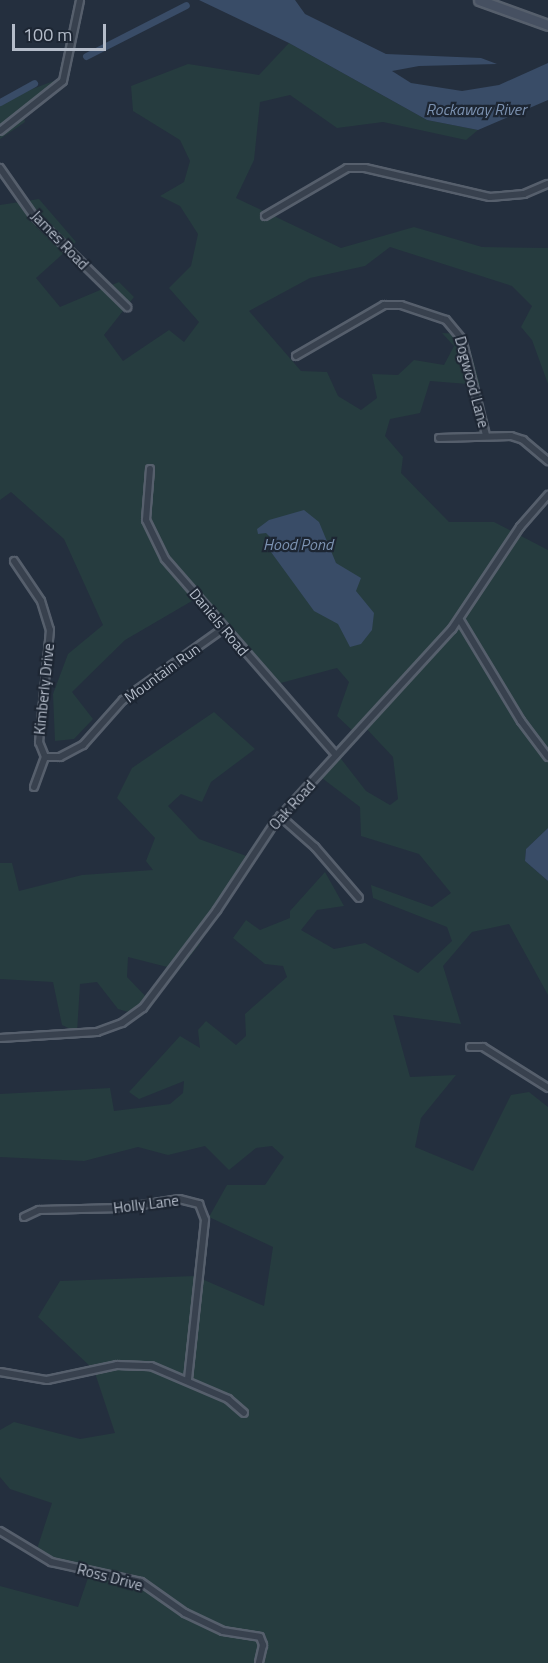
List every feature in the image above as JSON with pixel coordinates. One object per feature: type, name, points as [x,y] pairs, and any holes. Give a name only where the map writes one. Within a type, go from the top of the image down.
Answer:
[{"type":"main road","points":[[479,0],[548,25]]},
{"type":"street","points":[[0,131],[63,81],[80,0]]},
{"type":"street","name":"James Road","points":[[0,168],[33,215],[127,307]]},
{"type":"street","points":[[265,216],[348,168],[373,169],[490,197],[524,194],[548,184]]},
{"type":"street","name":"Dogwood Lane","points":[[296,356],[384,305],[401,305],[446,320],[459,331],[465,347],[486,435]]},
{"type":"street","points":[[439,438],[486,435],[519,438],[548,460]]},
{"type":"street","name":"Daniels Road","points":[[150,469],[146,494],[148,528],[165,559],[336,755]]},
{"type":"street","name":"Oak Road","points":[[0,1038],[97,1032],[132,1016],[152,999],[280,816],[460,620],[520,527],[548,495]]},
{"type":"street","name":"Kimberly Drive","points":[[14,561],[41,601],[50,630],[39,742],[45,757],[34,787]]},
{"type":"street","points":[[460,620],[521,721],[548,757]]},
{"type":"street","name":"Mountain Run","points":[[45,757],[60,757],[83,745],[134,691],[224,628]]},
{"type":"street","points":[[280,816],[315,847],[359,898]]},
{"type":"street","points":[[470,1047],[483,1047],[548,1088]]},
{"type":"street","name":"Holly Lane","points":[[24,1217],[39,1210],[143,1206],[178,1198],[199,1204],[205,1220],[188,1380]]},
{"type":"street","points":[[0,1372],[47,1380],[130,1364],[151,1366],[228,1399],[244,1413]]},
{"type":"street","name":"Ross Drive","points":[[0,1531],[51,1562],[141,1582],[185,1613],[223,1631],[260,1636],[263,1645],[259,1663]]},
{"type":"green space","points":[[289,43],[427,120],[478,130],[466,140],[383,122],[337,128],[290,95],[260,102],[254,160],[236,198],[341,248],[414,227],[482,247],[548,248],[548,384],[532,340],[521,327],[532,306],[512,286],[390,247],[365,266],[310,278],[249,311],[301,371],[327,372],[338,396],[361,410],[377,398],[372,374],[398,375],[414,360],[444,365],[454,346],[442,333],[466,334],[480,385],[430,381],[420,413],[390,419],[385,436],[403,457],[401,473],[449,522],[494,522],[548,550],[548,828],[526,849],[525,861],[548,881],[548,995],[509,924],[472,932],[443,966],[461,1024],[393,1015],[410,1077],[456,1075],[421,1118],[415,1147],[473,1171],[511,1095],[529,1092],[548,1107],[548,1663],[0,1663],[0,1586],[78,1607],[90,1572],[35,1555],[52,1503],[10,1489],[0,1477],[0,1430],[14,1422],[80,1439],[115,1433],[94,1370],[38,1317],[60,1281],[195,1276],[264,1306],[273,1247],[209,1217],[227,1185],[265,1185],[284,1157],[272,1146],[256,1148],[229,1170],[205,1146],[168,1155],[138,1147],[84,1161],[0,1157],[0,1094],[110,1088],[114,1111],[170,1104],[183,1093],[184,1081],[139,1099],[129,1092],[180,1036],[200,1048],[198,1030],[206,1021],[236,1045],[246,1036],[245,1014],[287,977],[283,966],[265,964],[233,938],[246,920],[260,930],[290,918],[290,911],[325,872],[344,906],[317,910],[301,930],[334,949],[365,943],[418,973],[452,941],[447,927],[373,898],[371,885],[432,907],[451,893],[419,854],[361,836],[360,807],[318,775],[338,755],[366,791],[390,805],[398,799],[393,757],[364,726],[356,734],[337,716],[349,682],[337,668],[273,685],[197,598],[125,640],[72,692],[93,719],[74,739],[55,741],[53,694],[68,654],[103,625],[64,539],[11,492],[0,500],[0,205],[39,199],[76,242],[36,278],[60,307],[119,282],[134,297],[104,335],[123,361],[169,330],[184,342],[199,322],[169,288],[191,266],[198,234],[180,206],[160,196],[184,182],[190,161],[180,140],[133,111],[131,86],[188,64],[259,75]]},
{"type":"green space","points":[[59,79],[22,107],[25,122],[0,139],[0,101]]},
{"type":"green space","points":[[214,712],[255,749],[211,782],[202,802],[181,794],[168,806],[199,839],[252,858],[212,915],[199,945],[179,970],[128,957],[127,977],[152,1003],[142,1016],[118,1009],[97,982],[80,984],[77,1032],[62,1025],[53,982],[0,979],[0,863],[12,863],[19,891],[82,875],[153,870],[146,861],[155,838],[117,798],[132,768]]},
{"type":"water","name":"Rockaway River","points":[[199,0],[295,0],[305,14],[386,54],[481,58],[497,64],[419,66],[392,71],[411,83],[462,91],[499,85],[548,63],[548,100],[478,130],[427,120],[289,43]]},
{"type":"water","name":"Hood Pond","points":[[304,510],[319,522],[336,563],[361,578],[356,591],[374,613],[372,630],[361,644],[350,647],[338,624],[314,611],[271,552],[272,539],[266,533],[258,534],[257,529],[269,520]]},
{"type":"water","points":[[548,828],[548,881],[525,861],[526,849]]},
{"type":"waterway","points":[[86,56],[186,5]]},
{"type":"waterway","points":[[0,102],[34,83]]}]
